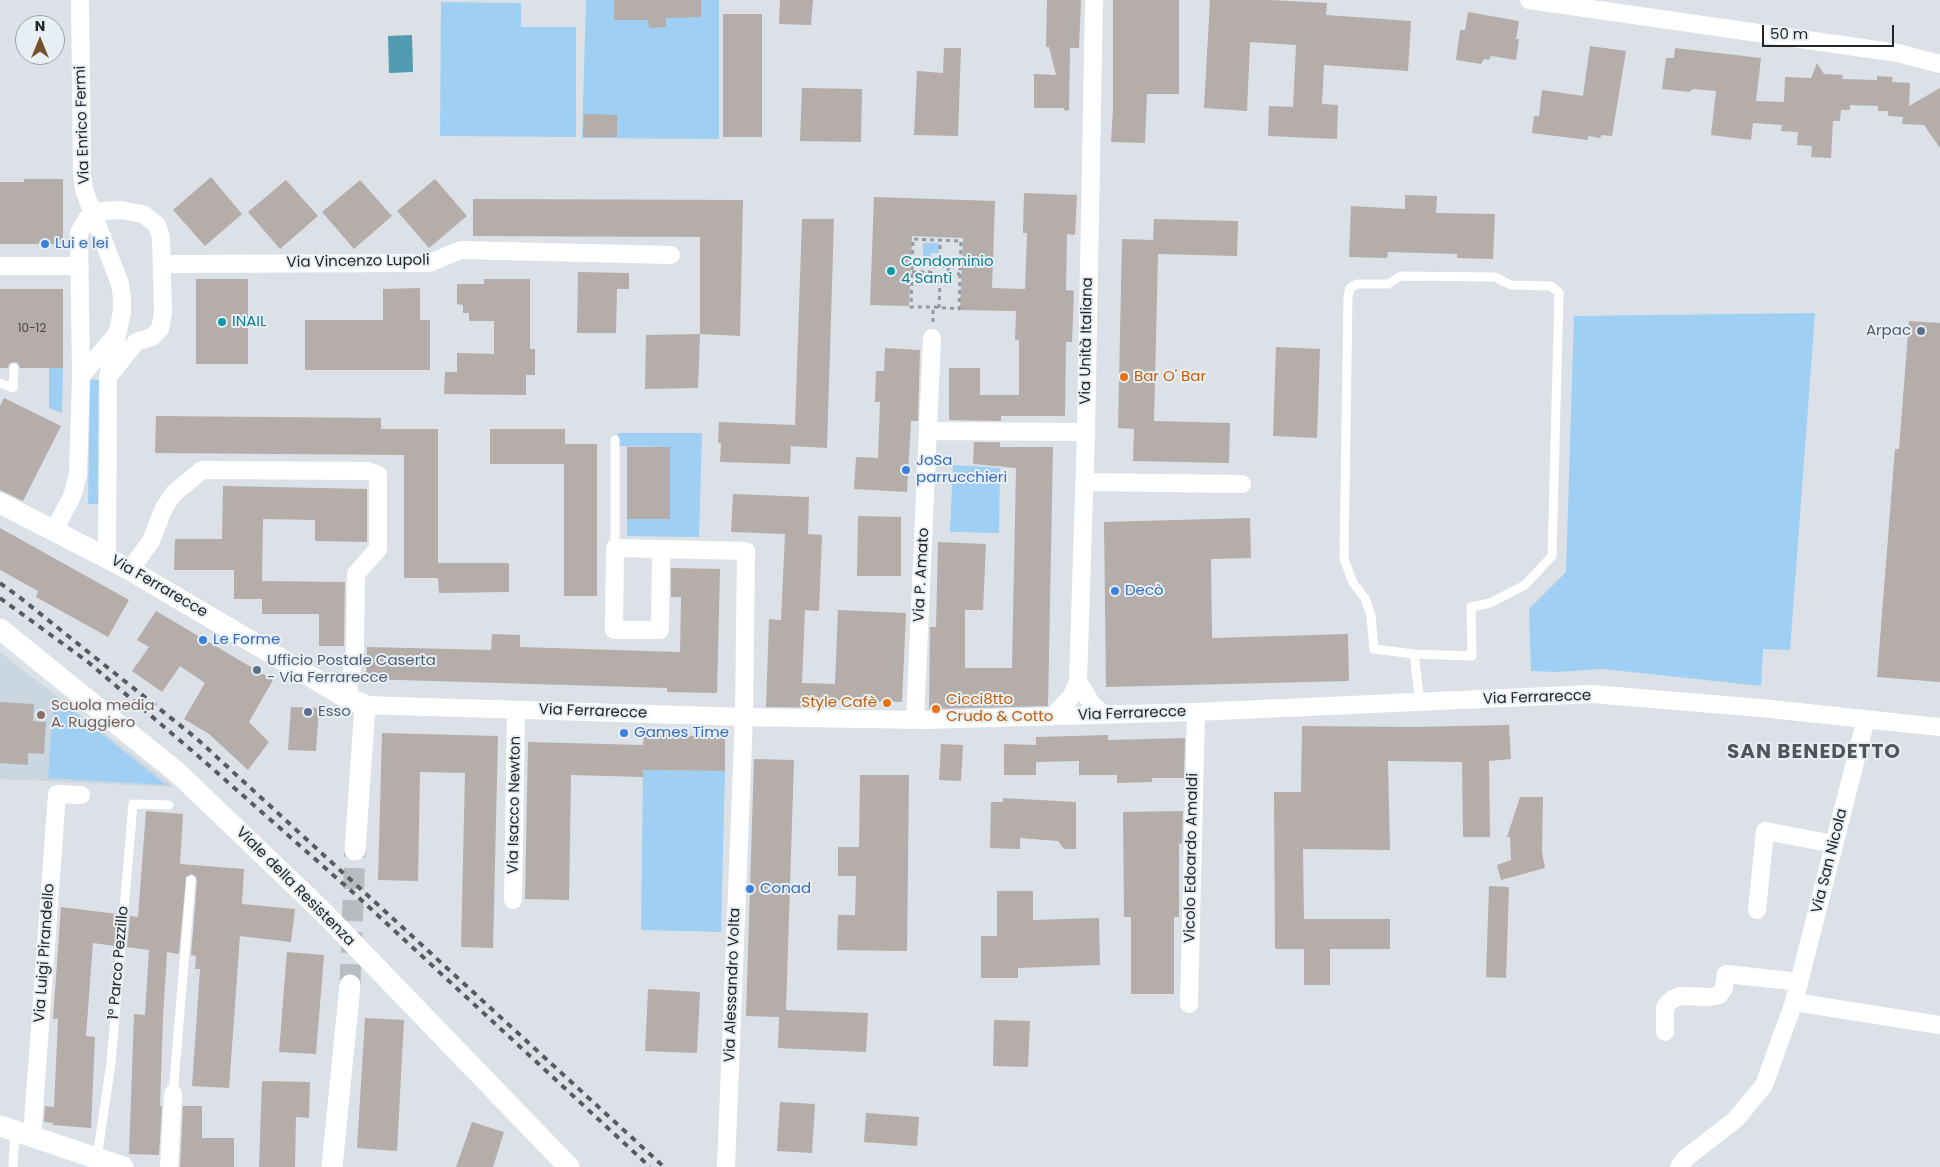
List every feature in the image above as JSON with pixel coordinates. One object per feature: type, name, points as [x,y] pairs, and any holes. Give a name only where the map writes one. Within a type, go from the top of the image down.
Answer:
[{"type":"street","name":"Via Enrico Fermi","points":[[80,0],[82,173],[84,190],[120,284],[122,312],[108,378],[108,557]]},
{"type":"street","name":"Via Unità Italiana","points":[[1053,716],[1072,696],[1078,681],[1085,482],[1094,0]]},
{"type":"street","points":[[1529,0],[1898,52],[1940,64]]},
{"type":"street","points":[[54,530],[73,494],[78,474],[80,266],[78,233],[87,219],[103,211],[120,210],[143,214],[157,225],[161,237],[163,313],[160,329],[152,338],[136,342],[108,378],[102,371],[96,370],[90,370],[80,376]]},
{"type":"street","name":"Via Vincenzo Lupoli","points":[[163,264],[429,263],[461,250],[671,255]]},
{"type":"street","points":[[0,266],[80,266]]},
{"type":"street","points":[[122,312],[126,329],[136,342]]},
{"type":"street","name":"Via Enrico Fermi","points":[[80,376],[117,333]]},
{"type":"street","name":"Via P. Amato","points":[[915,720],[932,338]]},
{"type":"street","points":[[929,431],[1086,432]]},
{"type":"street","points":[[130,570],[151,540],[164,508],[173,494],[202,470],[368,471],[378,475],[378,549],[356,574],[354,651],[356,702],[355,850]]},
{"type":"street","points":[[1085,482],[1242,484]]},
{"type":"street","name":"Via Ferrarecce","points":[[0,503],[108,557],[356,702],[516,710],[915,720],[1196,712],[1592,694],[1761,708],[1940,727]]},
{"type":"street","points":[[615,548],[661,549],[660,630],[614,630],[615,548]]},
{"type":"street","name":"Via Alessandro Volta","points":[[661,549],[746,551],[744,717],[726,1165]]},
{"type":"street","name":"Viale della Resistenza","points":[[0,629],[179,774],[322,911],[569,1167]]},
{"type":"street","points":[[1078,681],[1091,703],[1104,715]]},
{"type":"street","name":"Via Isacco Newton","points":[[513,900],[516,710]]},
{"type":"street","name":"Vicolo Edoardo Amaldi","points":[[1189,1004],[1196,712]]},
{"type":"street","name":"Via San Nicola","points":[[1679,1167],[1686,1158],[1736,1119],[1764,1085],[1794,1002],[1866,719]]},
{"type":"street","name":"Via Luigi Pirandello","points":[[16,1131],[57,794],[81,795]]},
{"type":"street","points":[[1757,910],[1765,831],[1834,844]]},
{"type":"street","points":[[1665,1032],[1665,1008],[1672,999],[1681,996],[1718,995],[1724,988],[1726,974],[1799,982]]},
{"type":"street","points":[[332,1167],[350,985]]},
{"type":"street","points":[[1794,1002],[1940,1026]]},
{"type":"street","points":[[169,1167],[173,1094]]},
{"type":"street","points":[[16,1131],[97,1163],[123,1167]]},
{"type":"lane","points":[[1401,276],[1495,277],[1511,285],[1552,286],[1560,293],[1552,556],[1525,585],[1490,603],[1471,607],[1472,656],[1414,654],[1374,650],[1372,616],[1365,598],[1353,583],[1344,559],[1348,305],[1350,288],[1357,284],[1388,284],[1401,276]]},
{"type":"lane","points":[[0,383],[13,388],[14,368]]},
{"type":"lane","points":[[615,440],[615,548]]},
{"type":"lane","points":[[1414,654],[1420,703]]},
{"type":"lane","name":"1° Parco Pezzillo","points":[[97,1163],[111,1063],[133,804],[169,806]]},
{"type":"lane","points":[[173,1094],[191,880]]},
{"type":"lane","points":[[13,1167],[16,1131]]},
{"type":"path","points":[[914,239],[940,240],[961,241],[959,309],[911,306],[914,239]]},
{"type":"path","points":[[940,240],[940,265]]},
{"type":"path","points":[[940,265],[948,268],[949,273],[947,279],[940,281],[932,277],[931,272],[934,267],[940,265]]},
{"type":"path","points":[[912,272],[931,272]]},
{"type":"path","points":[[949,273],[960,274]]},
{"type":"path","points":[[939,308],[940,281]]},
{"type":"path","points":[[932,338],[933,307]]},
{"type":"shaded area","points":[[586,0],[719,0],[719,139],[582,138]]},
{"type":"shaded area","points":[[441,2],[521,3],[521,27],[576,27],[576,137],[440,136]]},
{"type":"shaded area","points":[[412,35],[413,72],[389,73],[388,36]]},
{"type":"shaded area","points":[[923,243],[939,243],[939,253],[931,253],[931,259],[923,265]]},
{"type":"shaded area","points":[[1815,313],[1790,650],[1763,649],[1761,686],[1603,669],[1556,672],[1531,671],[1529,609],[1566,572],[1574,316]]},
{"type":"shaded area","points":[[49,368],[63,368],[62,413],[49,408]]},
{"type":"shaded area","points":[[90,380],[100,380],[99,504],[88,504]]},
{"type":"shaded area","points":[[618,433],[702,433],[699,537],[627,536],[627,519],[670,519],[670,447],[617,446]]},
{"type":"shaded area","points":[[953,465],[1000,468],[999,533],[950,532]]},
{"type":"shaded area","name":"Scuola media A. Ruggiero","points":[[0,652],[174,787],[0,779]]},
{"type":"shaded area","points":[[54,696],[166,785],[48,778]]},
{"type":"shaded area","points":[[643,770],[725,771],[721,932],[641,930]]},
{"type":"building","points":[[614,0],[701,0],[701,17],[666,18],[666,27],[649,28],[648,20],[614,20]]},
{"type":"building","points":[[780,0],[813,0],[811,25],[779,24]]},
{"type":"building","points":[[1047,0],[1081,0],[1079,48],[1070,48],[1069,110],[1065,111],[1064,108],[1034,108],[1034,74],[1056,75],[1049,47],[1046,47]]},
{"type":"building","points":[[1113,0],[1179,0],[1179,94],[1147,94],[1145,143],[1111,142],[1113,108]]},
{"type":"building","points":[[1210,0],[1270,0],[1327,3],[1326,15],[1411,21],[1408,71],[1324,65],[1322,104],[1338,105],[1337,139],[1268,136],[1269,106],[1293,107],[1296,45],[1250,42],[1247,111],[1204,108]]},
{"type":"building","points":[[1468,12],[1519,21],[1516,39],[1519,39],[1516,60],[1491,56],[1489,60],[1484,59],[1481,64],[1456,60],[1460,30],[1465,30]]},
{"type":"building","points":[[723,14],[762,14],[762,137],[723,137]]},
{"type":"building","points":[[1590,46],[1626,51],[1612,136],[1602,135],[1600,138],[1588,136],[1588,140],[1532,133],[1534,116],[1539,116],[1542,90],[1583,96]]},
{"type":"building","points":[[944,48],[961,48],[958,136],[914,135],[917,71],[943,73]]},
{"type":"building","points":[[1675,48],[1761,58],[1756,101],[1784,102],[1785,77],[1811,78],[1817,63],[1824,74],[1843,75],[1842,79],[1877,80],[1877,76],[1893,77],[1892,82],[1910,83],[1909,106],[1940,88],[1940,148],[1924,125],[1902,124],[1903,117],[1888,116],[1888,111],[1878,111],[1878,106],[1850,105],[1850,110],[1841,110],[1840,121],[1833,121],[1831,158],[1811,157],[1812,146],[1797,145],[1798,132],[1781,131],[1782,125],[1753,123],[1751,140],[1711,135],[1716,91],[1693,89],[1689,92],[1662,89],[1666,58],[1674,58]]},
{"type":"building","points":[[802,88],[862,89],[861,142],[800,141]]},
{"type":"building","points":[[584,114],[617,115],[617,137],[583,137]]},
{"type":"building","points":[[211,177],[242,214],[205,246],[173,210]]},
{"type":"building","points":[[24,179],[63,179],[63,244],[0,244],[0,182],[24,182]]},
{"type":"building","points":[[435,179],[467,216],[429,248],[397,211]]},
{"type":"building","points":[[286,180],[318,216],[280,249],[248,212]]},
{"type":"building","points":[[360,180],[392,216],[354,249],[322,212]]},
{"type":"building","points":[[1024,193],[1077,195],[1075,235],[1067,234],[1066,290],[1074,291],[1072,342],[1066,342],[1065,416],[1001,416],[1001,421],[949,420],[949,368],[980,368],[980,395],[1019,395],[1019,340],[1015,340],[1016,311],[960,310],[963,238],[912,236],[909,306],[870,305],[874,197],[995,201],[992,288],[1025,289],[1027,233],[1023,233]]},
{"type":"building","points":[[1405,195],[1437,196],[1436,213],[1495,214],[1493,259],[1457,258],[1457,254],[1388,252],[1387,258],[1349,257],[1351,206],[1405,209]]},
{"type":"building","points":[[473,199],[743,200],[740,336],[700,334],[700,237],[473,236]]},
{"type":"building","points":[[802,219],[834,219],[827,448],[791,446],[790,464],[720,462],[721,443],[718,443],[719,422],[795,425]]},
{"type":"building","points":[[1154,219],[1238,221],[1237,256],[1158,254],[1154,421],[1230,423],[1229,463],[1133,461],[1134,429],[1118,428],[1122,239],[1153,240]]},
{"type":"building","points":[[578,272],[629,273],[629,289],[617,289],[616,333],[577,333]]},
{"type":"building","name":"INAIL","points":[[196,279],[248,279],[248,364],[196,364]]},
{"type":"building","points":[[484,279],[530,279],[530,349],[535,349],[535,375],[526,375],[526,395],[444,394],[445,372],[457,372],[457,353],[494,354],[494,321],[469,321],[469,313],[463,313],[463,305],[457,304],[457,284],[484,284]]},
{"type":"building","points":[[420,288],[420,320],[430,320],[430,370],[305,370],[305,320],[383,320],[383,289]]},
{"type":"building","points":[[0,289],[63,289],[63,368],[20,368],[18,363],[14,362],[9,364],[8,368],[0,368]]},
{"type":"building","points":[[1909,321],[1940,323],[1940,682],[1877,677],[1895,449],[1899,449]]},
{"type":"building","points":[[700,334],[698,388],[645,389],[646,335]]},
{"type":"building","points":[[1276,347],[1320,349],[1317,438],[1273,436]]},
{"type":"building","points":[[885,348],[920,350],[918,421],[911,421],[907,492],[854,489],[856,457],[878,458],[880,402],[875,402],[876,371],[884,371]]},
{"type":"building","points":[[4,398],[61,426],[23,501],[0,490],[0,406]]},
{"type":"building","points":[[156,416],[381,418],[381,429],[438,429],[438,563],[509,563],[509,592],[439,593],[438,578],[404,578],[404,455],[155,453]]},
{"type":"building","points":[[490,429],[565,429],[565,444],[597,444],[597,596],[564,596],[564,464],[490,464]]},
{"type":"building","points":[[974,442],[1000,442],[1000,447],[1053,447],[1048,706],[929,709],[930,627],[936,627],[938,542],[986,544],[983,610],[965,610],[965,668],[1012,668],[1016,468],[973,464]]},
{"type":"building","points":[[627,447],[670,447],[670,519],[627,519]]},
{"type":"building","points":[[223,486],[367,489],[367,542],[315,541],[315,520],[263,519],[262,581],[345,582],[344,646],[319,646],[319,614],[262,614],[262,599],[234,599],[234,570],[174,570],[175,539],[222,539]]},
{"type":"building","points":[[733,494],[809,497],[808,534],[822,535],[819,611],[805,610],[802,683],[835,684],[838,610],[906,613],[902,702],[834,700],[834,708],[766,707],[769,619],[781,620],[785,534],[731,532]]},
{"type":"building","points":[[858,516],[901,517],[901,576],[857,576]]},
{"type":"building","points":[[1250,518],[1251,558],[1211,559],[1212,638],[1348,634],[1349,681],[1106,687],[1104,522]]},
{"type":"building","points":[[0,528],[129,600],[108,637],[36,597],[38,591],[0,570]]},
{"type":"building","points":[[671,568],[720,569],[717,693],[667,692],[667,688],[366,679],[367,647],[491,650],[492,634],[520,635],[520,647],[680,652],[681,597],[671,597]]},
{"type":"building","points":[[156,611],[273,680],[249,722],[269,742],[248,770],[209,734],[184,719],[205,683],[180,666],[162,692],[132,671],[149,647],[137,640]]},
{"type":"building","points":[[0,702],[34,704],[33,721],[46,722],[44,754],[28,753],[28,765],[0,763]]},
{"type":"building","points":[[291,707],[319,708],[316,751],[288,750]]},
{"type":"building","points":[[1509,725],[1511,759],[1489,761],[1490,837],[1463,837],[1462,762],[1388,761],[1390,850],[1303,849],[1304,919],[1390,919],[1390,949],[1330,949],[1330,985],[1304,985],[1304,949],[1275,949],[1274,792],[1301,792],[1302,726],[1412,727]]},
{"type":"building","points":[[382,733],[498,736],[493,948],[461,947],[465,773],[420,772],[418,881],[378,880]]},
{"type":"building","points":[[644,734],[725,737],[725,771],[643,770],[643,777],[571,775],[569,900],[525,899],[528,742],[643,745]]},
{"type":"building","points":[[1108,735],[1108,740],[1185,738],[1184,778],[1152,778],[1152,782],[1117,783],[1117,775],[1079,775],[1079,761],[1036,762],[1036,775],[1004,775],[1004,744],[1036,745],[1036,737]]},
{"type":"building","points":[[941,744],[963,745],[961,781],[939,780]]},
{"type":"building","points":[[754,759],[794,760],[786,1010],[868,1013],[866,1052],[778,1048],[779,1017],[746,1016]]},
{"type":"building","points":[[860,775],[909,775],[907,951],[837,950],[838,915],[855,915],[856,876],[838,876],[838,847],[859,847]]},
{"type":"building","points":[[1520,797],[1543,797],[1542,852],[1545,868],[1501,880],[1497,865],[1511,860],[1510,837],[1507,837]]},
{"type":"building","points":[[1003,798],[1076,802],[1076,849],[1064,849],[1058,841],[1020,838],[1020,849],[990,848],[991,802],[1003,802]]},
{"type":"building","points":[[146,811],[183,814],[180,864],[244,869],[242,904],[295,909],[291,942],[240,936],[229,1088],[192,1086],[200,969],[195,969],[196,956],[191,955],[197,881],[196,877],[192,874],[186,877],[179,954],[167,952],[159,1155],[129,1154],[134,1014],[145,1015],[149,950],[127,947],[130,916],[138,917]]},
{"type":"building","points":[[1183,811],[1182,843],[1179,844],[1179,917],[1174,917],[1174,994],[1131,994],[1131,917],[1124,917],[1123,812]]},
{"type":"building","points":[[1489,886],[1509,887],[1506,978],[1486,977]]},
{"type":"building","points":[[997,891],[1033,891],[1033,920],[1099,918],[1100,965],[1018,968],[1018,978],[981,978],[981,936],[997,936]]},
{"type":"building","points":[[61,907],[117,914],[115,946],[93,943],[86,1036],[95,1037],[91,1128],[53,1125],[53,1123],[44,1122],[45,1106],[54,1107],[58,1019],[53,1019]]},
{"type":"building","points":[[287,952],[324,955],[316,1054],[279,1052]]},
{"type":"building","points":[[648,989],[700,992],[697,1053],[645,1051]]},
{"type":"building","points":[[365,1018],[404,1020],[397,1151],[357,1148]]},
{"type":"building","points":[[994,1020],[1030,1021],[1028,1067],[993,1066]]},
{"type":"building","points":[[262,1081],[310,1082],[309,1118],[296,1117],[295,1167],[259,1167]]},
{"type":"building","points":[[780,1102],[815,1104],[812,1153],[777,1151]]},
{"type":"building","points":[[183,1106],[202,1106],[202,1138],[234,1138],[234,1167],[180,1167]]},
{"type":"building","points":[[866,1113],[919,1117],[917,1146],[864,1142]]},
{"type":"building","points":[[472,1122],[504,1132],[493,1167],[456,1167]]},
{"type":"tunnel","points":[[350,985],[355,850]]},
{"type":"railway","points":[[0,583],[196,738],[664,1167]]},
{"type":"railway","points":[[0,598],[88,662],[197,755],[357,896],[650,1167]]},
{"type":"place","name":"Lui e lei","points":[[45,244]]},
{"type":"place","name":"Condominio 4 Santi","points":[[891,271]]},
{"type":"place","name":"INAIL","points":[[222,322]]},
{"type":"place","name":"Arpac","points":[[1921,331]]},
{"type":"place","name":"Bar O' Bar","points":[[1124,377]]},
{"type":"place","name":"JoSa parrucchieri","points":[[906,470]]},
{"type":"place","name":"Decò","points":[[1115,591]]},
{"type":"place","name":"Le Forme","points":[[203,640]]},
{"type":"place","name":"Ufficio Postale Caserta - Via Ferrarecce","points":[[257,670]]},
{"type":"place","name":"Style Cafè","points":[[887,703]]},
{"type":"place","name":"Cicci8tto Crudo & Cotto","points":[[936,709]]},
{"type":"place","name":"Esso","points":[[308,712]]},
{"type":"place","name":"Scuola media A. Ruggiero","points":[[41,715]]},
{"type":"place","name":"Games Time","points":[[624,733]]},
{"type":"place","name":"Conad","points":[[750,889]]},
{"type":"district","name":"SAN BENEDETTO","points":[[1814,753]]}]
